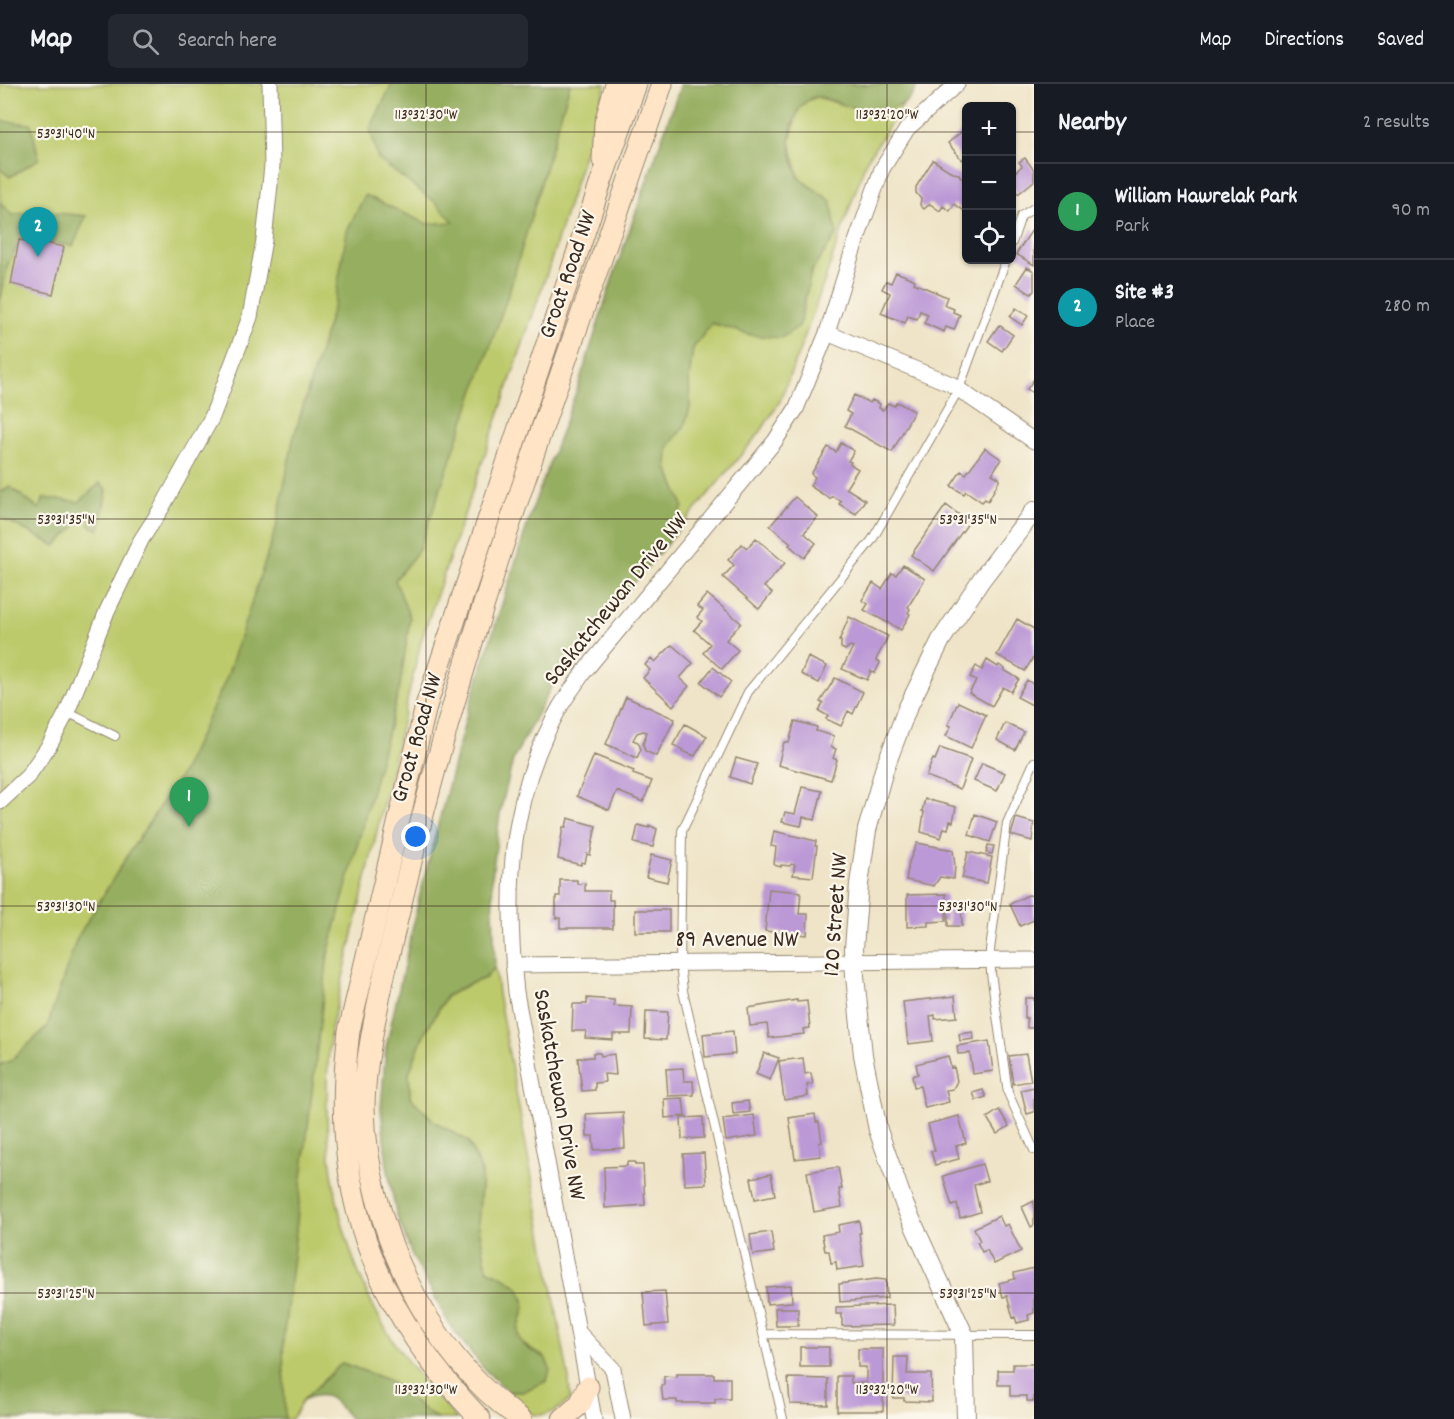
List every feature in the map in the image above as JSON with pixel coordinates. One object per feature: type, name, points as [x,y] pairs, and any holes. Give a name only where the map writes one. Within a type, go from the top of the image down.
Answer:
[{"type":"main road","points":[[602,179],[605,123],[616,84]]},
{"type":"main road","name":"Groat Road NW","points":[[480,1419],[440,1374],[417,1343],[394,1306],[370,1252],[350,1177],[344,1125],[345,1063],[352,1019],[426,706],[602,179],[636,84]]},
{"type":"main road","name":"Groat Road NW","points":[[520,1419],[473,1379],[439,1335],[418,1302],[397,1259],[371,1168],[364,1108],[370,1045],[384,975],[421,820],[454,698],[511,523],[662,84]]},
{"type":"main road","points":[[562,1419],[580,1404],[588,1387]]},
{"type":"street","points":[[0,802],[28,776],[50,744],[67,712],[107,611],[141,540],[211,421],[250,317],[268,214],[272,166],[270,84]]},
{"type":"street","name":"Saskatchewan Drive NW","points":[[594,1419],[516,992],[510,880],[522,799],[536,758],[560,707],[583,673],[775,441],[796,410],[827,333],[882,169],[907,129],[957,84]]},
{"type":"street","points":[[827,333],[951,384],[1034,441]]},
{"type":"street","name":"120 Street NW","points":[[966,1419],[964,1335],[905,1206],[878,1131],[863,1055],[854,963],[859,884],[867,830],[884,770],[907,709],[941,640],[981,580],[1034,511]]},
{"type":"street","name":"89 Avenue NW","points":[[513,965],[1034,960]]},
{"type":"street","points":[[578,1332],[613,1370],[623,1419]]},
{"type":"lane","points":[[1016,230],[1021,216],[1034,208]]},
{"type":"lane","points":[[783,1419],[682,991],[680,963],[682,831],[748,692],[872,540],[959,389],[1005,264]]},
{"type":"lane","points":[[67,712],[115,736]]},
{"type":"lane","points":[[1034,762],[1007,823],[990,960],[1008,1093],[1034,1150]]},
{"type":"lane","points":[[764,1334],[1034,1335]]},
{"type":"green space","points":[[0,84],[606,84],[548,270],[421,641],[331,1029],[327,1105],[329,1142],[340,1216],[351,1252],[364,1287],[397,1347],[416,1373],[457,1419],[437,1419],[405,1396],[390,1381],[342,1363],[303,1400],[292,1419],[0,1419]]},
{"type":"green space","points":[[392,84],[570,84],[509,292],[419,550],[395,580],[410,618],[400,686],[328,954],[283,1342],[285,1419],[0,1419],[0,1065],[10,1061],[47,1027],[77,938],[182,773],[227,677],[276,528],[293,440],[335,301],[347,231],[365,195],[427,224],[454,222],[436,203],[378,159],[370,129]]},
{"type":"green space","points":[[681,84],[917,84],[907,101],[891,109],[861,109],[816,97],[800,108],[792,129],[790,142],[792,155],[799,178],[831,201],[837,234],[811,272],[799,326],[781,338],[751,335],[712,323],[693,348],[689,379],[690,408],[684,427],[668,447],[667,467],[683,506],[670,540],[560,670],[513,760],[500,813],[492,878],[495,967],[485,978],[446,996],[423,1036],[409,1073],[410,1097],[435,1122],[468,1141],[482,1173],[478,1223],[487,1269],[509,1280],[519,1289],[524,1299],[518,1333],[521,1341],[529,1349],[545,1357],[550,1369],[547,1381],[522,1392],[509,1392],[484,1369],[451,1327],[411,1253],[396,1213],[387,1166],[381,1108],[386,1047],[421,890],[467,714],[533,507],[579,384],[612,280]]},
{"type":"green space","points":[[817,97],[869,110],[903,105],[866,161],[780,401],[761,431],[670,540],[683,506],[667,467],[668,447],[684,427],[690,408],[689,379],[693,348],[712,323],[751,335],[799,326],[811,272],[819,257],[831,201],[799,178],[790,142],[798,108]]},
{"type":"green space","points":[[0,121],[31,124],[39,159],[10,177],[0,169]]},
{"type":"green space","points":[[0,202],[12,215],[36,211],[86,216],[73,246],[22,238],[8,264],[0,302]]},
{"type":"green space","points":[[100,483],[107,490],[99,530],[90,526],[90,512],[56,546],[0,517],[0,491],[10,487],[39,509],[44,498],[79,502]]},
{"type":"green space","points":[[495,967],[498,994],[569,1379],[570,1399],[557,1410],[540,1415],[525,1411],[509,1392],[522,1392],[546,1381],[545,1357],[529,1349],[521,1341],[518,1333],[524,1299],[519,1289],[509,1280],[487,1269],[478,1224],[482,1173],[468,1141],[435,1122],[410,1097],[409,1073],[423,1036],[447,996],[485,978]]},
{"type":"green space","points":[[342,1363],[390,1381],[405,1396],[437,1419],[350,1419],[330,1398],[319,1395],[303,1400]]},
{"type":"building","points":[[962,131],[962,160],[948,143]]},
{"type":"building","points":[[1025,158],[1034,170],[1034,181],[1018,194],[1016,171],[1022,166],[1019,162]]},
{"type":"building","points":[[933,160],[953,173],[959,174],[962,178],[962,209],[954,204],[950,211],[943,206],[940,211],[930,204],[924,209],[920,205],[921,199],[916,193],[916,187]]},
{"type":"building","points":[[1034,227],[1034,265],[1016,254]]},
{"type":"building","points":[[28,239],[64,247],[53,294],[11,284],[19,240],[27,241]]},
{"type":"building","points":[[1027,267],[1034,271],[1034,291],[1031,294],[1016,284]]},
{"type":"building","points":[[896,272],[915,280],[914,283],[947,297],[944,305],[954,309],[953,312],[960,315],[954,330],[946,327],[944,332],[924,323],[928,314],[920,311],[917,319],[908,316],[905,323],[881,313],[890,293],[882,289],[886,281],[891,283]]},
{"type":"building","points":[[1016,308],[1028,316],[1022,325],[1010,317]]},
{"type":"building","points":[[999,325],[1013,335],[1002,351],[988,341]]},
{"type":"building","points":[[1034,379],[1034,394],[1027,389]]},
{"type":"building","points":[[854,395],[870,403],[872,400],[880,404],[879,408],[883,410],[888,403],[894,406],[897,402],[914,411],[892,452],[845,426],[851,414],[846,411]]},
{"type":"building","points":[[841,443],[854,451],[848,461],[858,469],[846,488],[865,500],[856,514],[839,504],[841,501],[832,496],[830,499],[810,486],[815,477],[811,474],[828,447],[836,452]]},
{"type":"building","points":[[985,448],[1001,459],[992,474],[999,478],[999,481],[988,501],[985,499],[982,502],[966,491],[964,494],[951,486],[961,471],[966,474]]},
{"type":"building","points":[[795,497],[818,517],[804,533],[816,543],[804,558],[789,545],[791,543],[770,526]]},
{"type":"building","points":[[946,505],[969,522],[934,571],[911,555]]},
{"type":"building","points":[[756,538],[785,563],[764,587],[772,593],[759,609],[723,577],[734,565],[728,560],[742,544],[747,548]]},
{"type":"building","points":[[903,565],[925,579],[908,607],[910,614],[901,630],[864,610],[868,604],[862,600],[873,583],[882,589],[892,573],[896,575]]},
{"type":"building","points":[[707,594],[741,623],[726,640],[738,650],[722,669],[703,653],[710,644],[694,630],[702,621],[697,617],[703,610],[697,606]]},
{"type":"building","points":[[849,617],[888,636],[876,660],[880,663],[875,673],[871,671],[867,680],[842,669],[853,647],[850,646],[845,650],[841,648],[841,641],[839,641]]},
{"type":"building","points":[[1017,619],[1034,629],[1034,660],[1032,659],[1025,671],[997,655]]},
{"type":"building","points":[[672,645],[693,663],[680,678],[689,686],[673,706],[643,678],[650,670],[645,665],[651,658],[655,662]]},
{"type":"building","points":[[808,657],[827,666],[819,683],[801,674]]},
{"type":"building","points":[[987,660],[998,667],[999,665],[1019,679],[1011,692],[1003,687],[992,706],[969,693],[976,681],[970,677],[976,666],[982,670]]},
{"type":"building","points":[[713,667],[731,682],[719,697],[701,682]]},
{"type":"building","points":[[835,678],[863,692],[853,714],[848,711],[841,726],[826,719],[828,716],[819,711],[823,703],[820,702]]},
{"type":"building","points":[[1027,680],[1034,685],[1034,706],[1017,697]]},
{"type":"building","points":[[626,697],[675,719],[656,756],[645,751],[643,744],[647,732],[643,731],[637,733],[633,740],[638,742],[641,749],[637,758],[606,744]]},
{"type":"building","points":[[958,702],[986,715],[971,748],[946,736]]},
{"type":"building","points":[[795,721],[817,727],[816,731],[834,736],[831,747],[836,749],[833,758],[837,760],[831,780],[778,765],[784,742],[789,743]]},
{"type":"building","points":[[1005,723],[1024,732],[1015,750],[997,740]]},
{"type":"building","points":[[685,724],[707,736],[695,756],[673,745]]},
{"type":"building","points":[[940,748],[971,759],[960,789],[926,776]]},
{"type":"building","points":[[594,755],[652,781],[643,802],[617,791],[609,810],[577,796]]},
{"type":"building","points":[[736,758],[757,764],[750,784],[730,777]]},
{"type":"building","points":[[982,763],[1005,773],[997,791],[974,781]]},
{"type":"building","points":[[802,787],[822,791],[815,820],[803,817],[801,826],[782,822],[785,812],[795,814]]},
{"type":"building","points":[[925,799],[956,807],[953,822],[950,821],[948,829],[944,828],[941,838],[921,832]]},
{"type":"building","points":[[975,814],[997,822],[990,842],[969,835]]},
{"type":"building","points":[[568,818],[596,826],[590,855],[587,854],[585,863],[581,862],[581,865],[558,859],[563,827],[566,827]]},
{"type":"building","points":[[1016,818],[1034,823],[1032,841],[1011,835]]},
{"type":"building","points":[[638,825],[649,828],[649,825],[657,829],[653,847],[634,843]]},
{"type":"building","points":[[774,831],[816,841],[813,877],[793,875],[795,865],[781,865],[781,867],[774,865],[776,847],[771,846]]},
{"type":"building","points":[[917,843],[953,850],[954,879],[940,877],[934,886],[906,880],[909,862]]},
{"type":"building","points":[[988,845],[994,846],[992,854],[986,853]]},
{"type":"building","points":[[968,852],[992,857],[987,883],[962,878]]},
{"type":"building","points":[[651,855],[672,860],[667,882],[646,877]]},
{"type":"building","points":[[560,880],[577,880],[577,884],[585,883],[585,891],[609,891],[609,900],[613,900],[613,928],[560,928],[560,918],[556,918],[556,896],[560,896]]},
{"type":"building","points":[[769,889],[801,892],[799,914],[808,914],[807,935],[765,931]]},
{"type":"building","points":[[946,894],[946,904],[961,903],[962,926],[948,926],[948,912],[946,912],[946,921],[928,922],[928,926],[907,927],[907,895]]},
{"type":"building","points":[[1028,895],[1034,896],[1034,920],[1020,926],[1010,904]]},
{"type":"building","points":[[635,910],[669,910],[669,932],[635,932]]},
{"type":"building","points":[[955,996],[957,1017],[935,1019],[935,1015],[930,1016],[933,1041],[908,1044],[903,1002]]},
{"type":"building","points":[[587,998],[614,1000],[614,1006],[632,1007],[631,1034],[613,1034],[613,1040],[585,1038],[586,1031],[572,1031],[573,1004],[587,1004]]},
{"type":"building","points":[[1025,998],[1034,998],[1034,1028],[1027,1028]]},
{"type":"building","points":[[797,1000],[797,1002],[807,1001],[810,1028],[803,1029],[804,1034],[769,1038],[767,1024],[750,1026],[748,1008]]},
{"type":"building","points":[[646,1011],[668,1012],[666,1040],[645,1039]]},
{"type":"building","points":[[733,1031],[735,1054],[705,1057],[703,1034]]},
{"type":"building","points":[[973,1032],[974,1039],[960,1041],[959,1034]]},
{"type":"building","points":[[989,1041],[993,1071],[973,1074],[970,1053],[958,1054],[957,1046]]},
{"type":"building","points":[[593,1053],[600,1053],[601,1056],[614,1054],[616,1075],[604,1074],[605,1082],[595,1083],[595,1090],[582,1091],[578,1058],[593,1057]]},
{"type":"building","points":[[764,1053],[779,1058],[770,1080],[756,1074]]},
{"type":"building","points":[[1026,1054],[1031,1081],[1013,1084],[1009,1056]]},
{"type":"building","points":[[948,1056],[951,1068],[954,1067],[957,1081],[953,1089],[946,1090],[949,1102],[925,1108],[920,1086],[914,1087],[912,1076],[918,1074],[916,1064]]},
{"type":"building","points":[[803,1058],[805,1074],[811,1073],[813,1084],[807,1085],[808,1096],[784,1100],[779,1061]]},
{"type":"building","points":[[683,1068],[684,1081],[693,1081],[694,1095],[668,1096],[666,1069]]},
{"type":"building","points":[[1034,1087],[1034,1112],[1027,1114],[1021,1090]]},
{"type":"building","points":[[983,1090],[986,1097],[976,1100],[973,1093]]},
{"type":"building","points":[[683,1098],[685,1116],[665,1118],[664,1099]]},
{"type":"building","points":[[748,1101],[750,1112],[733,1114],[732,1103]]},
{"type":"building","points":[[999,1110],[1009,1126],[997,1134],[987,1118]]},
{"type":"building","points":[[623,1112],[625,1148],[594,1150],[593,1136],[587,1136],[586,1114]]},
{"type":"building","points":[[815,1114],[816,1122],[819,1122],[822,1142],[819,1143],[821,1156],[795,1159],[789,1118]]},
{"type":"building","points":[[754,1115],[757,1136],[726,1141],[723,1119]]},
{"type":"building","points":[[959,1116],[966,1143],[956,1146],[959,1159],[935,1165],[931,1151],[935,1151],[928,1124]]},
{"type":"building","points":[[703,1117],[704,1138],[682,1139],[681,1118]]},
{"type":"building","points":[[704,1153],[706,1184],[685,1185],[683,1154]]},
{"type":"building","points":[[627,1162],[643,1165],[645,1205],[605,1208],[604,1167],[627,1166]]},
{"type":"building","points":[[982,1164],[987,1181],[974,1185],[980,1212],[960,1218],[957,1204],[952,1206],[943,1176]]},
{"type":"building","points":[[838,1167],[842,1207],[814,1212],[807,1172]]},
{"type":"building","points":[[771,1174],[775,1195],[755,1199],[751,1178]]},
{"type":"building","points":[[1034,1201],[1034,1225],[1031,1227],[1022,1207]]},
{"type":"building","points":[[999,1216],[1004,1226],[1008,1224],[1021,1251],[994,1264],[987,1250],[982,1252],[974,1228]]},
{"type":"building","points":[[859,1221],[864,1266],[837,1270],[836,1262],[831,1263],[829,1251],[825,1251],[822,1235],[839,1232],[838,1225]]},
{"type":"building","points":[[771,1232],[774,1252],[753,1255],[750,1235]]},
{"type":"building","points":[[1034,1268],[1034,1313],[1028,1315],[1029,1320],[1017,1323],[1015,1317],[1013,1318],[1007,1296],[1003,1297],[999,1283],[1015,1279],[1014,1273]]},
{"type":"building","points":[[876,1279],[886,1280],[887,1298],[840,1302],[839,1284]]},
{"type":"building","points":[[791,1285],[792,1302],[767,1304],[766,1287]]},
{"type":"building","points":[[665,1291],[668,1324],[646,1326],[643,1292]]},
{"type":"building","points":[[893,1305],[894,1325],[842,1326],[842,1314],[836,1314],[836,1307]]},
{"type":"building","points":[[775,1308],[798,1308],[798,1326],[776,1326]]},
{"type":"building","points":[[800,1347],[829,1347],[829,1367],[800,1367]]},
{"type":"building","points":[[858,1349],[883,1349],[883,1411],[837,1411],[837,1376],[851,1376],[851,1383],[866,1383],[866,1367],[858,1367]]},
{"type":"building","points":[[894,1357],[908,1357],[907,1374],[931,1374],[932,1402],[904,1401],[904,1398],[893,1398]]},
{"type":"building","points":[[1013,1364],[1034,1364],[1034,1401],[1027,1401],[1027,1396],[1010,1396],[1010,1385],[998,1385],[998,1370],[1013,1370]]},
{"type":"building","points":[[677,1374],[714,1374],[714,1378],[730,1378],[730,1399],[715,1399],[715,1403],[677,1403],[677,1400],[663,1400],[661,1385],[664,1385],[664,1376],[677,1377]]},
{"type":"building","points":[[788,1378],[828,1379],[828,1405],[790,1404]]},
{"type":"place","name":"Site #3","points":[[38,257]]},
{"type":"place","name":"William Hawrelak Park","points":[[189,827]]}]
